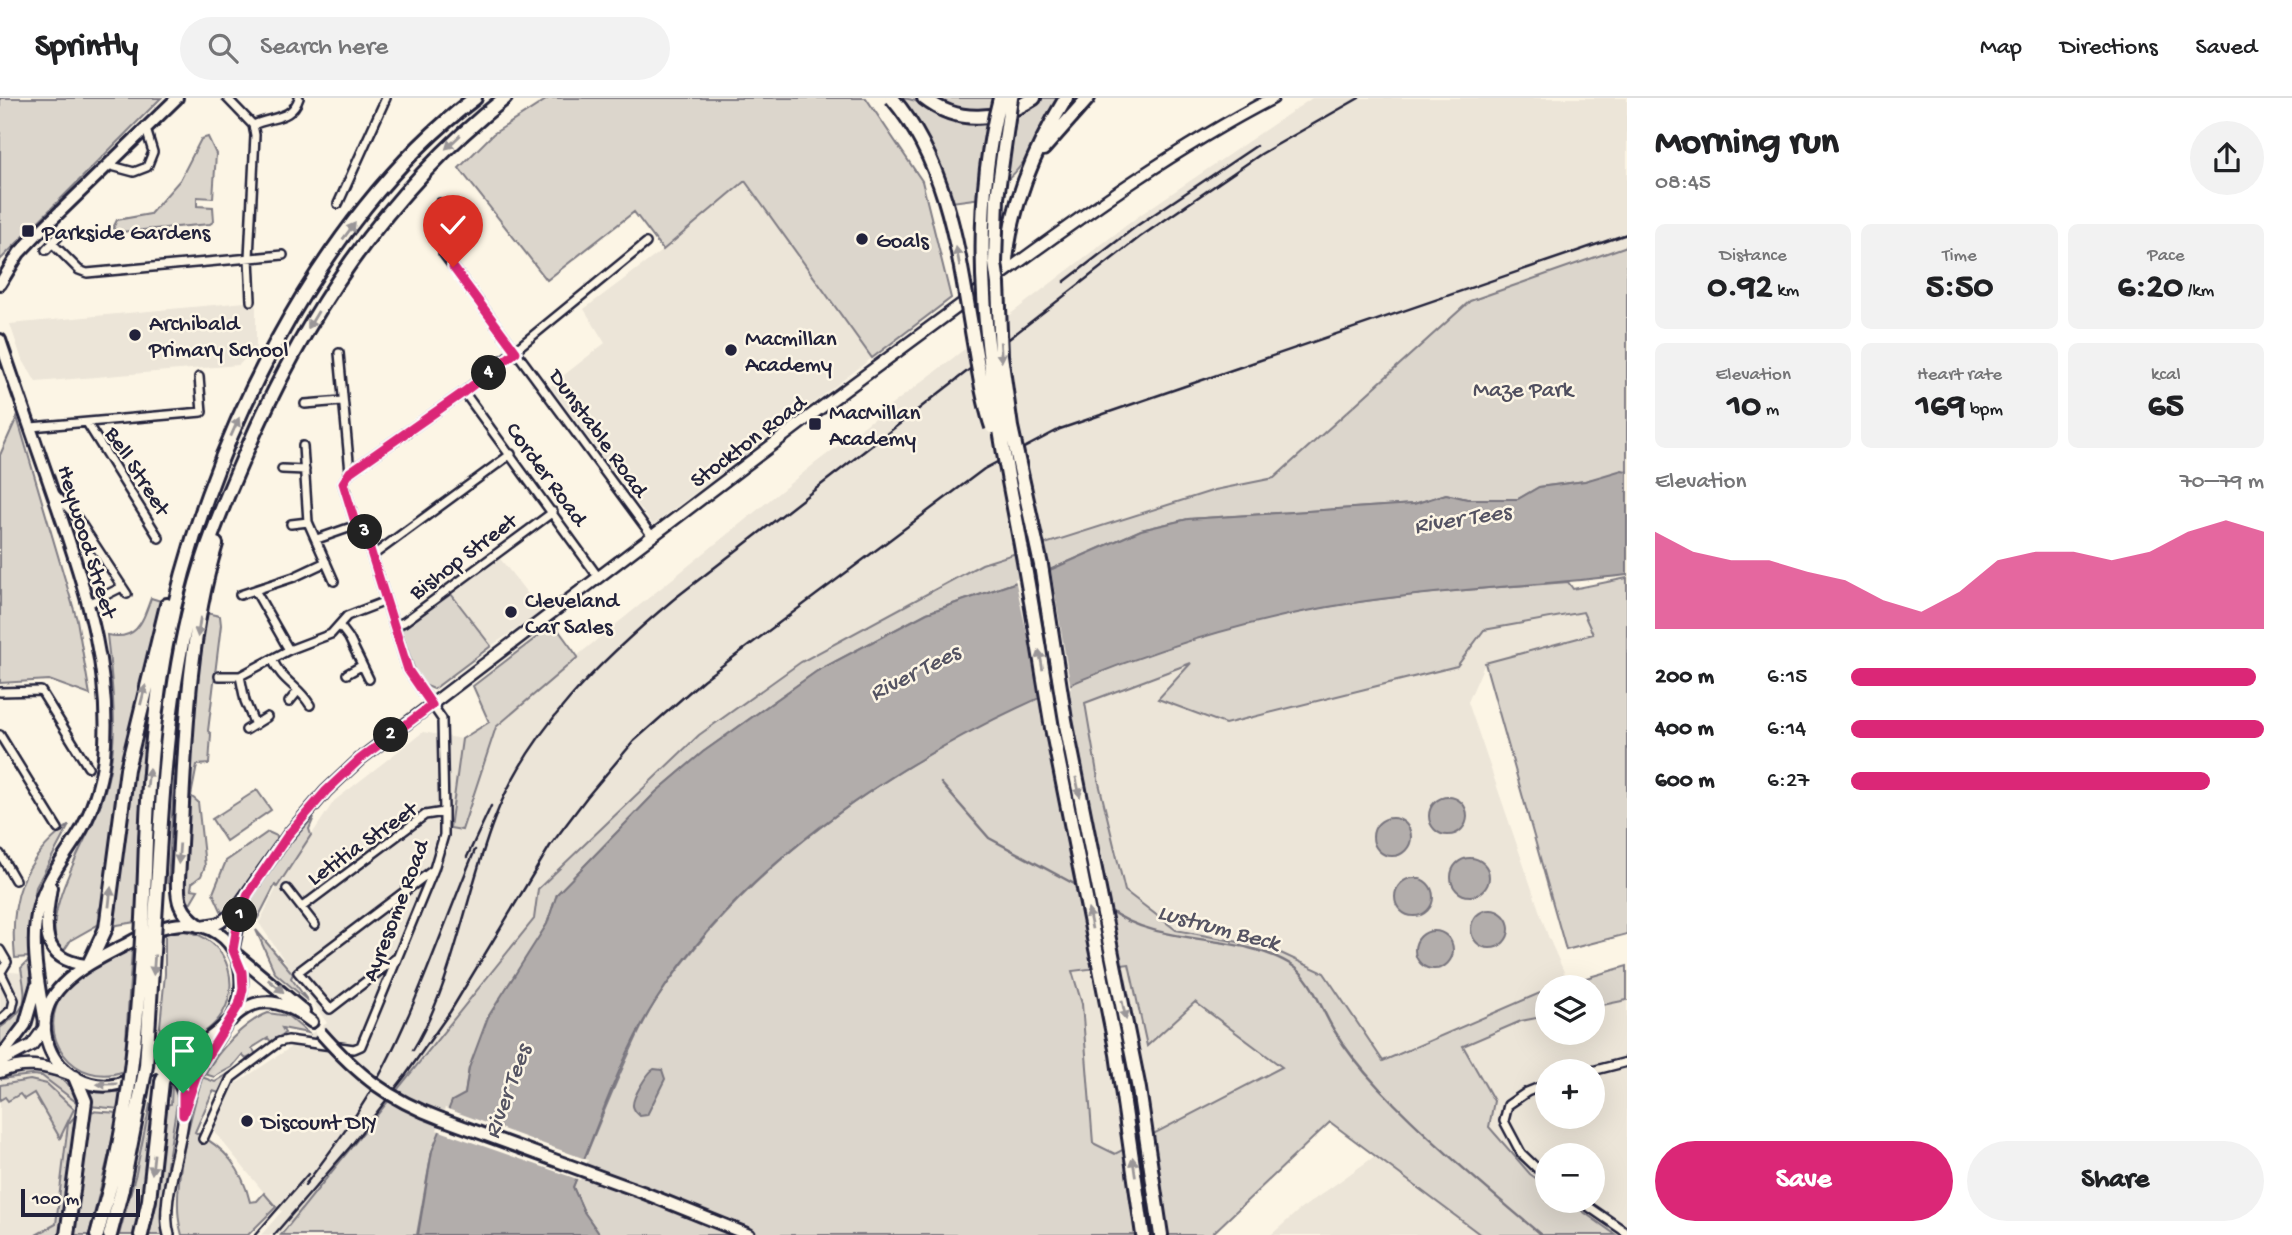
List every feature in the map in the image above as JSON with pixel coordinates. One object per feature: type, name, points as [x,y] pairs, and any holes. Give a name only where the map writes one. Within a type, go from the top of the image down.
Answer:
[{"type":"highway","points":[[110,1235],[116,1188],[146,1066],[151,872],[147,787],[160,676],[187,561],[210,491],[254,387],[321,270],[400,166],[438,128],[475,98]]},
{"type":"highway","points":[[151,872],[183,636],[202,563],[236,475],[284,370],[325,300],[360,248],[421,173],[455,139],[505,98]]},
{"type":"highway","points":[[892,98],[908,116],[935,169],[953,230],[990,422],[1002,457]]},
{"type":"highway","points":[[924,98],[948,112],[984,117],[1018,108],[1034,98]]},
{"type":"highway","points":[[1000,98],[987,182],[984,250],[990,356],[1002,457],[1123,1089],[1143,1235]]},
{"type":"highway","points":[[1011,98],[997,198],[995,263],[1001,355],[1011,427],[1041,565],[1065,720],[1139,1089],[1161,1235]]},
{"type":"highway","points":[[998,284],[1005,270],[1008,238],[1018,195],[1037,147],[1066,98]]},
{"type":"highway","points":[[1034,159],[1037,159],[1049,141],[1088,98]]},
{"type":"highway","points":[[200,926],[182,910],[177,894],[189,715],[206,584],[236,475]]},
{"type":"highway","points":[[88,964],[106,928],[119,815],[143,695],[194,520],[210,491]]},
{"type":"highway","points":[[141,1235],[149,1200],[159,1070],[178,1055]]},
{"type":"highway","points":[[67,1235],[85,1101],[73,1076]]},
{"type":"highway","points":[[97,1235],[116,1188]]},
{"type":"main road","points":[[1,279],[37,233],[177,98]]},
{"type":"main road","name":"Stockton Road","points":[[248,894],[288,835],[315,803],[360,759],[392,734],[652,536],[1121,187],[1233,118],[1273,98]]},
{"type":"main road","name":"Heywood Street","points":[[0,340],[90,603],[103,686],[104,759],[99,784],[87,817],[52,876],[37,917],[38,978],[45,1025]]},
{"type":"main road","name":"Heywood Street","points":[[52,876],[47,927],[49,943],[58,956],[88,964]]},
{"type":"main road","points":[[0,1060],[32,1045],[45,1025],[53,996],[61,985],[88,964],[167,926],[200,926],[228,918],[248,894]]},
{"type":"main road","points":[[230,1021],[239,1005],[243,989],[242,972],[235,952],[238,920],[248,894]]},
{"type":"main road","points":[[200,926],[218,934],[235,952],[290,997],[350,1065],[372,1084],[411,1108],[642,1192],[749,1235]]},
{"type":"main road","points":[[0,1060],[25,1025],[38,978]]},
{"type":"main road","points":[[178,1055],[207,1040],[245,1008],[266,1002],[285,1005],[312,1022]]},
{"type":"main road","points":[[45,1025],[54,1057],[73,1076]]},
{"type":"main road","points":[[0,1072],[16,1066],[32,1065],[97,1085],[112,1085],[159,1070]]},
{"type":"street","points":[[227,98],[253,125],[249,258],[251,301]]},
{"type":"street","points":[[253,125],[290,114],[295,110],[299,98]]},
{"type":"street","points":[[338,204],[386,98]]},
{"type":"street","points":[[108,166],[134,173],[147,167],[153,152],[146,129]]},
{"type":"street","name":"Dunstable Road","points":[[440,203],[443,253],[652,536]]},
{"type":"street","points":[[46,250],[58,236]]},
{"type":"street","points":[[52,243],[83,272],[283,255]]},
{"type":"street","points":[[339,353],[350,472],[516,352],[646,243]]},
{"type":"street","points":[[31,427],[202,412],[199,377]]},
{"type":"street","name":"Corder Road","points":[[464,392],[599,578]]},
{"type":"street","points":[[305,404],[342,401]]},
{"type":"street","name":"Bell Street","points":[[86,423],[158,527],[159,538]]},
{"type":"street","points":[[303,446],[308,522],[334,581]]},
{"type":"street","points":[[372,556],[511,454]]},
{"type":"street","points":[[282,469],[305,470]]},
{"type":"street","name":"Ayresome Road","points":[[203,1139],[231,1078],[279,1042],[288,1040],[354,1049],[361,1046],[434,869],[444,835],[442,719],[408,670],[364,530],[357,525],[343,483],[350,472]]},
{"type":"street","points":[[53,492],[78,519],[125,591],[90,603]]},
{"type":"street","name":"Bishop Street","points":[[394,626],[404,622],[553,512]]},
{"type":"street","points":[[291,524],[308,522]]},
{"type":"street","points":[[317,538],[357,525]]},
{"type":"street","points":[[240,595],[256,592],[326,562]]},
{"type":"street","points":[[256,592],[289,650]]},
{"type":"street","points":[[219,676],[240,676],[289,650],[331,634],[347,616],[386,601]]},
{"type":"street","points":[[340,626],[349,638],[369,679]]},
{"type":"street","points":[[272,659],[283,679],[310,705]]},
{"type":"street","points":[[348,674],[361,666]]},
{"type":"street","points":[[240,676],[245,701],[255,725]]},
{"type":"street","points":[[0,692],[41,691],[88,767]]},
{"type":"street","points":[[289,702],[298,691]]},
{"type":"street","points":[[246,730],[267,717]]},
{"type":"street","points":[[0,735],[58,829]]},
{"type":"street","name":"Letitia Street","points":[[302,907],[425,815],[444,812]]},
{"type":"street","points":[[0,854],[15,880]]},
{"type":"street","points":[[395,959],[330,1009],[298,972],[434,869]]},
{"type":"street","points":[[287,889],[315,925]]},
{"type":"street","points":[[0,950],[8,962],[1,972],[15,1000],[12,1009],[0,1020]]},
{"type":"street","points":[[169,1235],[167,1200],[183,1115],[198,1071],[230,1021]]},
{"type":"street","points":[[1605,1068],[1627,1062]]},
{"type":"street","points":[[159,1070],[181,1086],[183,1115]]},
{"type":"street","points":[[1535,1090],[1508,1105],[1505,1114],[1508,1132],[1521,1153],[1535,1166]]},
{"type":"street","points":[[1598,1213],[1627,1233]]},
{"type":"shaded area","points":[[1312,98],[1627,98],[1627,246],[1470,301],[1274,478],[1215,490],[801,662],[699,735],[539,889],[534,918],[384,1109],[432,1151],[418,1235],[261,1235],[282,1211],[274,1205],[213,1130],[234,1085],[327,1023],[259,923],[277,887],[334,801],[423,732],[462,739],[450,827],[462,830],[496,727],[583,651],[813,465],[1140,215]]},
{"type":"shaded area","name":"Macmillan Academy","points":[[745,180],[872,358],[653,525],[550,386],[605,343],[584,309],[663,250]]},
{"type":"shaded area","name":"Archibald Primary School","points":[[256,301],[256,347],[239,365],[36,382],[21,357],[10,324]]},
{"type":"shaded area","points":[[498,556],[542,612],[491,646],[451,594]]},
{"type":"shaded area","points":[[1583,612],[1594,633],[1485,663],[1468,702],[1548,936],[1565,975],[1535,975],[1535,995],[1384,1061],[1355,1022],[1270,948],[1176,930],[1125,891],[1098,779],[1085,703],[1193,663],[1483,630]]},
{"type":"shaded area","points":[[1129,964],[1195,1002],[1283,1067],[1115,1154],[1093,1143],[1082,1004],[1071,971]]},
{"type":"shaded area","points":[[0,971],[22,973],[26,992],[17,1015],[0,1028]]},
{"type":"shaded area","points":[[1627,1000],[1627,1235],[1616,1235],[1585,1213],[1605,1213],[1605,1143],[1535,1143],[1535,1178],[1489,1127],[1494,1101],[1462,1045],[1521,1021],[1535,1018],[1535,1045],[1605,1045],[1605,1005]]},
{"type":"shaded area","points":[[25,1069],[69,1084],[80,1098],[61,1235],[0,1235],[0,1074]]},
{"type":"shaded area","points":[[1375,1156],[1481,1235],[1271,1235],[1298,1211]]},
{"type":"green space","points":[[0,98],[161,98],[0,260]]},
{"type":"green space","points":[[549,98],[866,98],[922,181],[951,298],[872,358],[745,181],[663,250],[634,212],[547,280],[459,168],[493,134]]},
{"type":"green space","points":[[899,98],[916,101],[951,119],[989,124],[981,198],[952,202],[926,135]]},
{"type":"green space","points":[[930,98],[994,98],[990,113],[967,113]]},
{"type":"green space","points":[[1043,98],[1061,98],[1028,156],[1005,181],[1014,118]]},
{"type":"green space","points":[[208,137],[216,154],[213,198],[197,197],[197,206],[213,207],[214,221],[210,224],[120,232],[113,228],[117,220],[150,214],[180,180],[201,139]]},
{"type":"green space","name":"Maze Park","points":[[1627,246],[1627,471],[1585,481],[1539,487],[1518,499],[1467,499],[1446,494],[1414,504],[1188,519],[1141,530],[1043,573],[927,613],[817,671],[703,752],[656,792],[557,894],[547,924],[469,1068],[465,1095],[432,1151],[417,1235],[281,1235],[534,919],[538,889],[699,735],[801,662],[982,564],[1215,490],[1274,478],[1470,301]]},
{"type":"green space","points":[[17,417],[77,620],[90,695],[49,680],[0,683],[0,455]]},
{"type":"green space","points":[[1627,578],[1627,934],[1566,950],[1485,663],[1593,634],[1583,612],[1484,630],[1457,666],[1225,724],[1158,699],[1191,663],[1085,703],[1098,779],[1125,891],[1176,930],[1270,948],[1324,973],[1383,1061],[1535,995],[1535,1018],[1521,1021],[1463,1046],[1494,1101],[1489,1127],[1535,1178],[1535,1213],[1585,1213],[1616,1235],[1481,1235],[1330,1122],[1211,1235],[600,1235],[584,1212],[573,1187],[626,1060],[657,999],[711,929],[775,865],[846,808],[923,758],[1004,714],[1088,677],[1173,646],[1258,621],[1335,605],[1412,595],[1568,582],[1573,589]],"holes":[[[1129,964],[1147,1046],[1195,1002],[1282,1067],[1115,1154],[1093,1143],[1082,1004],[1072,971]]]},
{"type":"green space","points":[[451,594],[491,646],[434,689],[419,683],[401,630]]},
{"type":"green space","points":[[151,598],[164,602],[118,796],[104,902],[98,911],[101,915],[99,924],[71,940],[63,952],[56,940],[58,905],[64,885],[96,816],[110,771],[114,726],[107,635],[132,633],[145,615]]},
{"type":"green space","points":[[206,613],[220,616],[221,625],[208,731],[211,734],[209,764],[197,765],[191,796],[198,802],[205,866],[201,876],[192,883],[191,889],[198,890],[191,902],[185,904],[180,894],[196,672]]},
{"type":"green space","points":[[554,624],[578,657],[496,727],[462,830],[450,828],[462,739],[489,722],[473,686]]},
{"type":"green space","points":[[185,680],[172,883],[168,883],[178,714]]},
{"type":"green space","points":[[144,725],[148,726],[141,780],[136,922],[111,926],[128,788]]},
{"type":"green space","points":[[257,790],[271,810],[226,841],[212,819]]},
{"type":"green space","points":[[314,817],[309,829],[311,835],[277,887],[275,885],[258,918],[248,900],[276,858]]},
{"type":"green space","points":[[69,825],[36,887],[30,921],[30,957],[15,958],[14,918],[22,883],[40,853]]},
{"type":"green space","points":[[268,832],[277,836],[276,845],[235,906],[223,915],[213,893],[226,861]]},
{"type":"green space","points":[[256,930],[293,974],[291,978],[308,1001],[275,973]]},
{"type":"green space","points":[[184,931],[200,935],[222,955],[228,968],[229,998],[223,1012],[207,1030],[157,1057],[165,974],[165,933]]},
{"type":"green space","points":[[132,949],[124,1071],[106,1075],[89,1073],[75,1065],[64,1054],[56,1040],[53,1025],[56,1008],[64,992],[78,978]]},
{"type":"green space","points":[[28,961],[31,962],[27,1000],[21,1019],[0,1050],[0,1028],[17,1014],[24,1002],[21,968]]},
{"type":"green space","points":[[1627,966],[1627,1000],[1605,1005],[1605,975],[1596,975]]},
{"type":"green space","points":[[268,1013],[288,1016],[308,1033],[282,1028],[285,1033],[271,1042],[268,1038],[252,1048],[256,1054],[246,1059],[242,1055],[232,1067],[214,1077],[205,1074],[232,1038]]},
{"type":"green space","points":[[25,1069],[59,1078],[72,1089],[80,1105],[42,1076],[0,1079]]},
{"type":"green space","points":[[228,1074],[219,1093],[213,1091],[195,1132],[231,1160],[247,1190],[250,1202],[257,1201],[264,1193],[276,1207],[248,1235],[182,1235],[179,1218],[179,1177],[202,1077],[215,1082]]},
{"type":"green space","points":[[30,1080],[47,1084],[74,1109],[60,1138],[34,1093],[24,1099],[20,1094],[8,1101],[5,1097],[0,1100],[0,1085]]},
{"type":"green space","points":[[172,1084],[178,1097],[164,1184],[164,1235],[147,1235],[157,1190],[165,1105],[171,1104]]},
{"type":"green space","points":[[89,1092],[122,1092],[120,1109],[89,1106]]},
{"type":"green space","points":[[150,1104],[154,1104],[148,1193],[137,1235],[119,1235],[136,1173]]},
{"type":"green space","points":[[89,1111],[119,1113],[89,1235],[71,1235]]},
{"type":"green space","points":[[79,1112],[61,1235],[36,1235],[56,1224],[68,1124]]},
{"type":"water","name":"River Tees","points":[[1622,470],[1627,471],[1627,575],[1387,598],[1258,622],[1160,651],[1060,689],[963,735],[871,791],[787,854],[714,924],[655,1002],[620,1068],[573,1187],[584,1212],[600,1235],[418,1235],[432,1151],[452,1101],[465,1094],[469,1068],[488,1017],[547,924],[557,894],[656,792],[703,752],[817,671],[927,613],[1043,573],[1141,530],[1188,519],[1414,504],[1446,494],[1467,499],[1518,499],[1539,487],[1585,481]]},
{"type":"water","points":[[1448,797],[1461,803],[1467,816],[1461,829],[1448,835],[1435,829],[1429,816],[1435,803]]},
{"type":"water","points":[[1392,818],[1405,824],[1411,837],[1405,850],[1392,856],[1379,850],[1373,837],[1379,824]]},
{"type":"water","points":[[1470,858],[1483,864],[1489,877],[1483,890],[1470,896],[1457,890],[1451,877],[1457,864]]},
{"type":"water","points":[[1414,878],[1427,884],[1433,897],[1427,910],[1414,916],[1401,910],[1395,897],[1401,884]]},
{"type":"water","points":[[1490,910],[1503,916],[1509,929],[1503,942],[1490,948],[1477,942],[1471,929],[1477,916]]},
{"type":"water","points":[[1434,931],[1447,937],[1453,950],[1447,963],[1434,969],[1421,963],[1415,950],[1421,937]]},
{"type":"water","points":[[654,1069],[662,1070],[665,1079],[647,1115],[640,1116],[634,1109],[633,1102]]},
{"type":"pier","points":[[1050,565],[1071,689],[1042,702],[1015,579]]},
{"type":"pier","points":[[445,1108],[588,1160],[580,1180],[437,1130]]},
{"type":"waterway","name":"Lustrum Beck","points":[[941,783],[989,838],[1078,886]]},
{"type":"waterway","name":"Lustrum Beck","points":[[1108,909],[1128,921],[1150,929],[1246,947],[1269,954],[1298,970],[1310,985],[1339,1038],[1373,1081],[1438,1145],[1541,1235]]},
{"type":"railway","points":[[413,1050],[439,996],[484,848],[509,787],[547,726],[594,672],[674,599],[1140,237],[1261,154],[1359,98]]},
{"type":"railway","points":[[1064,282],[1138,225],[1256,146]]},
{"type":"railway","points":[[274,1235],[350,1147],[405,1076],[450,1012],[550,846],[634,741],[703,680],[984,469],[1060,429],[1627,234]]},
{"type":"railway","points":[[467,857],[491,806]]},
{"type":"railway","points":[[305,1185],[356,1114],[383,1069],[420,988],[475,850]]},
{"type":"railway","points":[[255,1235],[308,1174]]},
{"type":"place","name":"Parkside Gardens","points":[[28,231]]},
{"type":"place","name":"Goals","points":[[862,239]]},
{"type":"place","name":"Archibald Primary School","points":[[135,335]]},
{"type":"place","name":"Macmillan Academy","points":[[731,350]]},
{"type":"place","name":"MacMillan Academy","points":[[815,424]]},
{"type":"place","name":"Cleveland Car Sales","points":[[511,612]]},
{"type":"place","name":"Discount DIY","points":[[247,1121]]},
{"type":"route","points":[[183,1093],[183,1115],[198,1071],[239,1005],[243,989],[242,972],[233,950],[238,920],[248,894],[288,835],[326,791],[360,759],[432,705],[408,670],[364,530],[354,519],[343,483],[350,472],[516,352],[453,267]]}]
